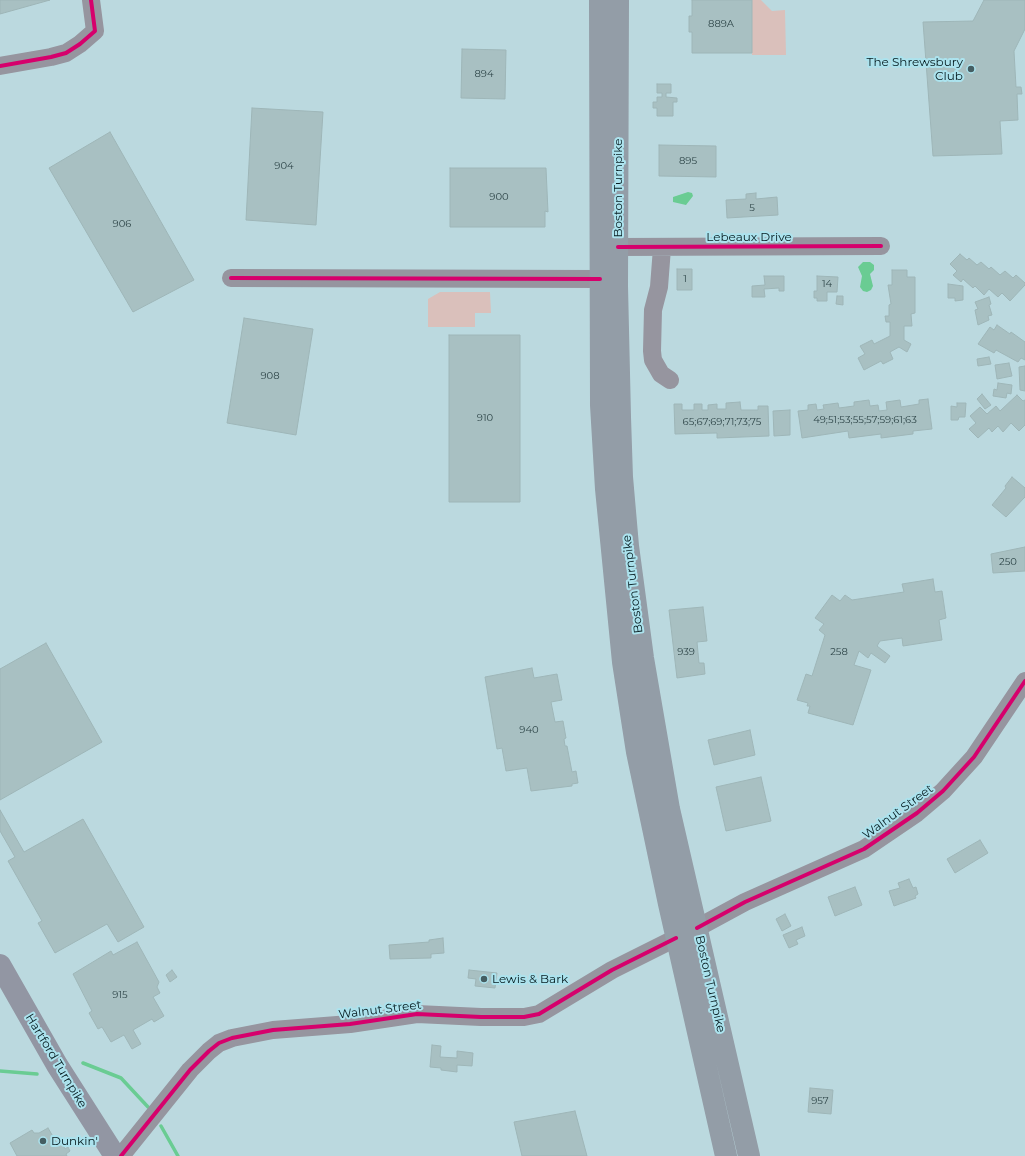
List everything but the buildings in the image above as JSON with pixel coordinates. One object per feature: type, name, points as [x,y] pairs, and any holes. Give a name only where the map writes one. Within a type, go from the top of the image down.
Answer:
[{"type":"highway","name":"Boston Turnpike","points":[[600,0],[600,279],[603,447],[623,662],[637,752],[676,938],[726,1156]]},
{"type":"highway","name":"Boston Turnpike","points":[[618,0],[620,417],[622,477],[628,546],[640,642],[660,766],[749,1156]]},
{"type":"main road","name":"Hartford Turnpike","points":[[0,965],[57,1065],[115,1156]]},
{"type":"street","points":[[0,66],[66,53],[80,44],[95,31],[91,0]]},
{"type":"street","name":"Lebeaux Drive","points":[[618,247],[881,246]]},
{"type":"street","points":[[662,248],[659,287],[653,310],[652,351],[653,360],[661,374],[670,380]]},
{"type":"street","points":[[231,278],[600,279]]},
{"type":"street","name":"Walnut Street","points":[[697,928],[745,902],[864,849],[917,813],[942,791],[974,757],[1025,681]]},
{"type":"street","name":"Walnut Street","points":[[121,1156],[190,1070],[219,1043],[232,1038],[273,1030],[350,1024],[417,1014],[481,1017],[524,1017],[539,1014],[619,967],[676,938]]},
{"type":"shaded area","points":[[752,0],[761,0],[772,11],[785,10],[786,55],[752,55]]},
{"type":"shaded area","points":[[688,192],[692,193],[693,196],[686,205],[673,202],[673,197]]},
{"type":"shaded area","points":[[863,262],[870,262],[874,265],[874,270],[870,274],[873,286],[871,290],[867,292],[863,291],[860,287],[862,276],[858,267]]},
{"type":"shaded area","points":[[440,292],[490,292],[491,313],[475,313],[475,327],[428,327],[428,299]]},
{"type":"waterway","points":[[83,1063],[121,1078],[148,1107]]},
{"type":"waterway","points":[[0,1071],[37,1074]]},
{"type":"waterway","points":[[161,1126],[178,1156]]},
{"type":"cycle path","points":[[0,66],[66,53],[80,44],[95,31],[91,0]]},
{"type":"cycle path","points":[[618,247],[881,246]]},
{"type":"cycle path","points":[[231,278],[600,279]]},
{"type":"cycle path","points":[[697,928],[745,902],[864,849],[917,813],[943,791],[974,757],[1025,681]]},
{"type":"cycle path","points":[[121,1156],[190,1070],[219,1043],[232,1038],[273,1030],[350,1024],[417,1014],[481,1017],[524,1017],[539,1014],[612,970],[676,938]]},
{"type":"place","name":"The Shrewsbury Club","points":[[971,69]]},
{"type":"place","name":"Lewis & Bark","points":[[484,979]]},
{"type":"place","name":"Dunkin'","points":[[43,1141]]}]
